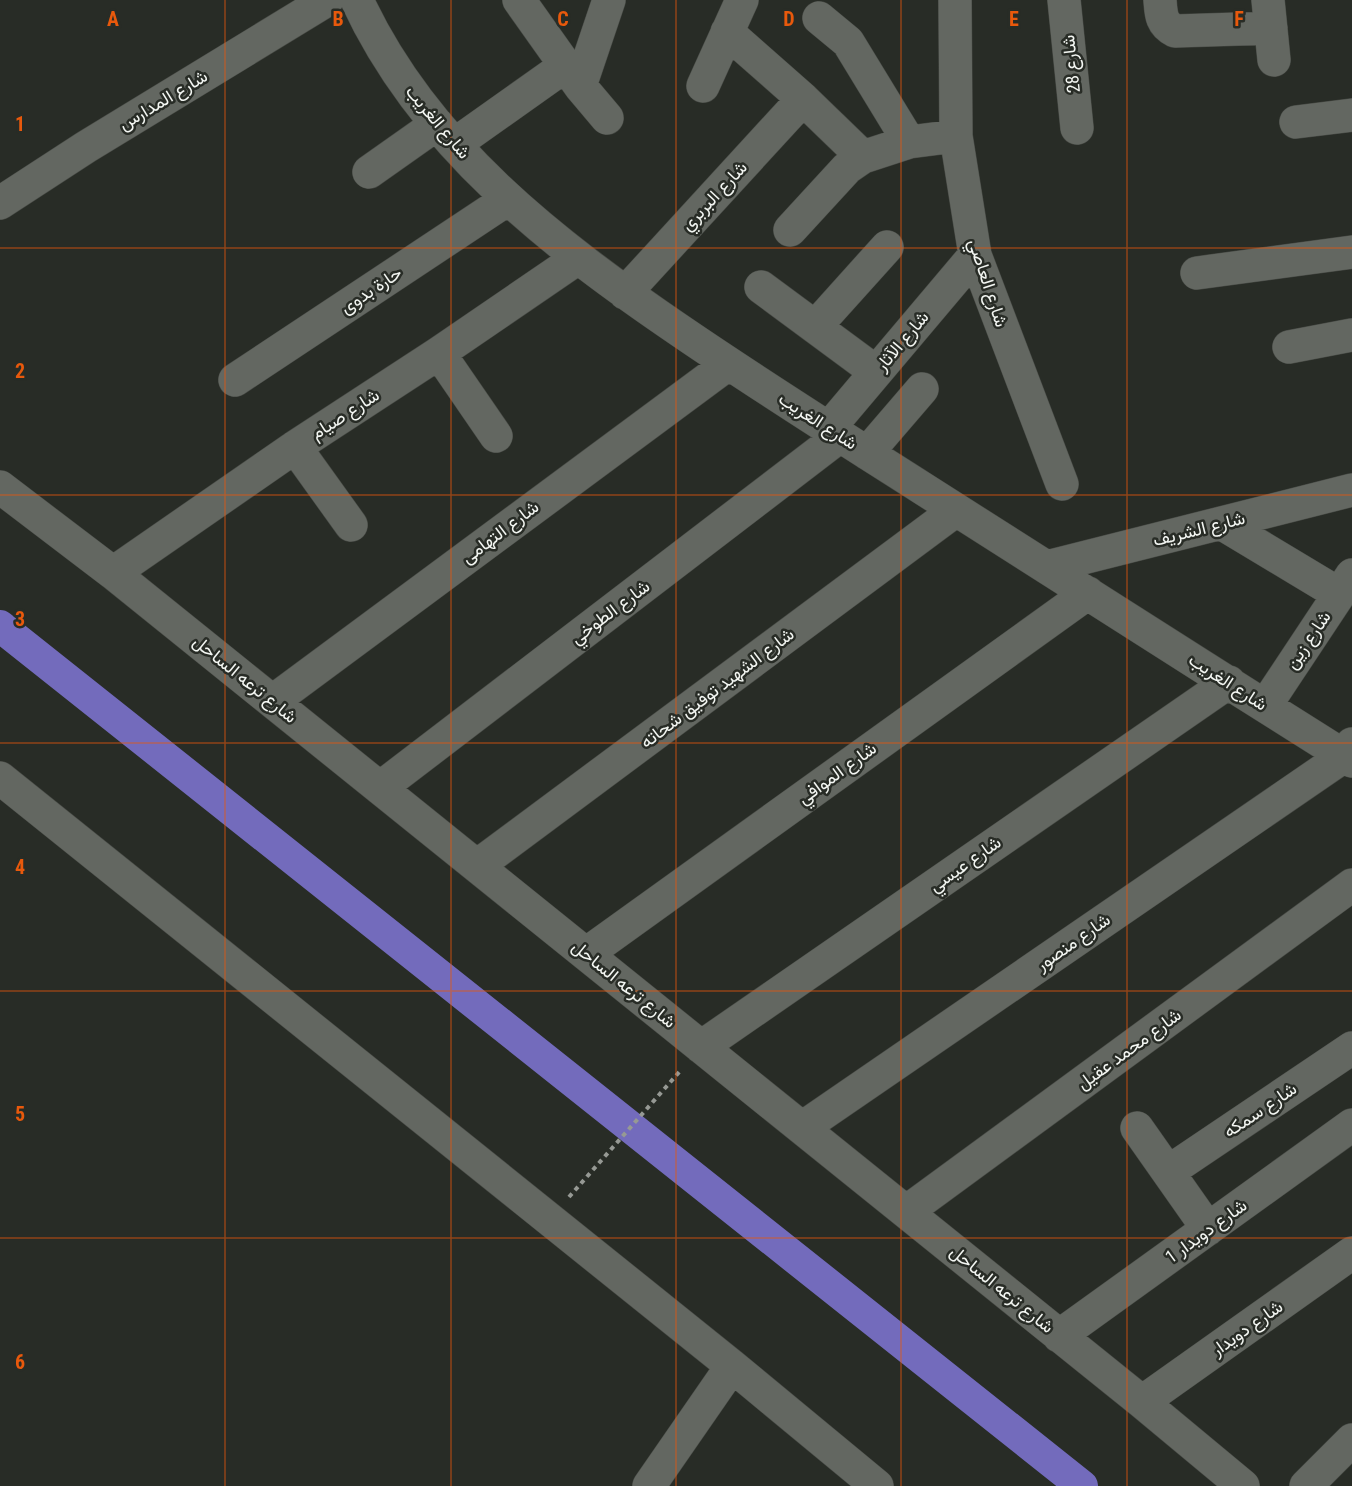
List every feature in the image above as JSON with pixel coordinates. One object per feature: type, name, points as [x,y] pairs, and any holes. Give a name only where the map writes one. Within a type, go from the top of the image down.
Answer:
[{"type":"street","name":"شارع المدارس","points":[[0,202],[327,0]]},
{"type":"street","name":"شارع الغريب","points":[[357,0],[374,36],[404,81],[446,134],[508,199],[578,258],[728,364],[1265,706],[1349,754]]},
{"type":"street","points":[[519,0],[572,76],[607,118]]},
{"type":"street","points":[[369,172],[572,76],[609,0]]},
{"type":"street","points":[[703,86],[742,0]]},
{"type":"street","name":"شارع العاصي","points":[[955,0],[956,136],[975,255],[1062,484]]},
{"type":"street","name":"شارع 28","points":[[1064,0],[1077,128]]},
{"type":"street","points":[[1160,0],[1162,20],[1175,32],[1269,14],[1274,60]]},
{"type":"street","points":[[819,18],[848,42],[909,142]]},
{"type":"street","points":[[727,32],[803,99],[863,157]]},
{"type":"street","name":"شارع البربري","points":[[625,293],[803,99]]},
{"type":"street","points":[[1296,122],[1352,115]]},
{"type":"street","points":[[790,230],[848,168],[863,157],[909,142],[956,136]]},
{"type":"street","name":"حارة بدوى","points":[[235,380],[508,199]]},
{"type":"street","points":[[815,327],[887,247]]},
{"type":"street","points":[[1197,273],[1352,252]]},
{"type":"street","name":"شارع الآثار","points":[[845,439],[876,372],[975,255]]},
{"type":"street","name":"شارع صيام","points":[[113,573],[295,447],[439,353],[578,258]]},
{"type":"street","points":[[761,287],[876,372]]},
{"type":"street","points":[[1289,347],[1352,335]]},
{"type":"street","points":[[439,353],[496,436]]},
{"type":"street","name":"شارع التهامى","points":[[273,701],[728,364]]},
{"type":"street","points":[[845,439],[922,389]]},
{"type":"street","name":"شارع الطوخي","points":[[380,788],[845,439]]},
{"type":"street","points":[[295,447],[351,525]]},
{"type":"street","name":"شارع ترعه الساحل","points":[[0,487],[113,573],[273,701],[1243,1486]]},
{"type":"street","name":"شارع الشريف","points":[[1047,567],[1352,490]]},
{"type":"street","name":"شارع الشهيد توفيق شحاته","points":[[477,866],[957,510]]},
{"type":"street","points":[[1221,523],[1346,584]]},
{"type":"street","name":"شارع زين","points":[[1265,706],[1346,584]]},
{"type":"street","name":"شارع الموافي","points":[[585,954],[1088,593]]},
{"type":"street","name":"شارع عيسي","points":[[701,1047],[1229,682]]},
{"type":"street","name":"شارع منصور","points":[[802,1128],[1349,754]]},
{"type":"street","points":[[0,778],[732,1366],[877,1486]]},
{"type":"street","name":"شارع محمد عقيل","points":[[906,1212],[1352,885]]},
{"type":"street","name":"شارع سمكه","points":[[1168,1172],[1352,1048]]},
{"type":"street","name":"شارع دويدار 1","points":[[1059,1336],[1352,1125]]},
{"type":"street","points":[[1137,1128],[1209,1229]]},
{"type":"street","name":"شارع دويدار","points":[[1142,1402],[1352,1253]]},
{"type":"street","points":[[649,1486],[732,1366]]},
{"type":"street","points":[[1306,1486],[1352,1440]]},
{"type":"path","points":[[588,1176],[670,1082]]},
{"type":"waterway","points":[[0,626],[1082,1486]]}]
